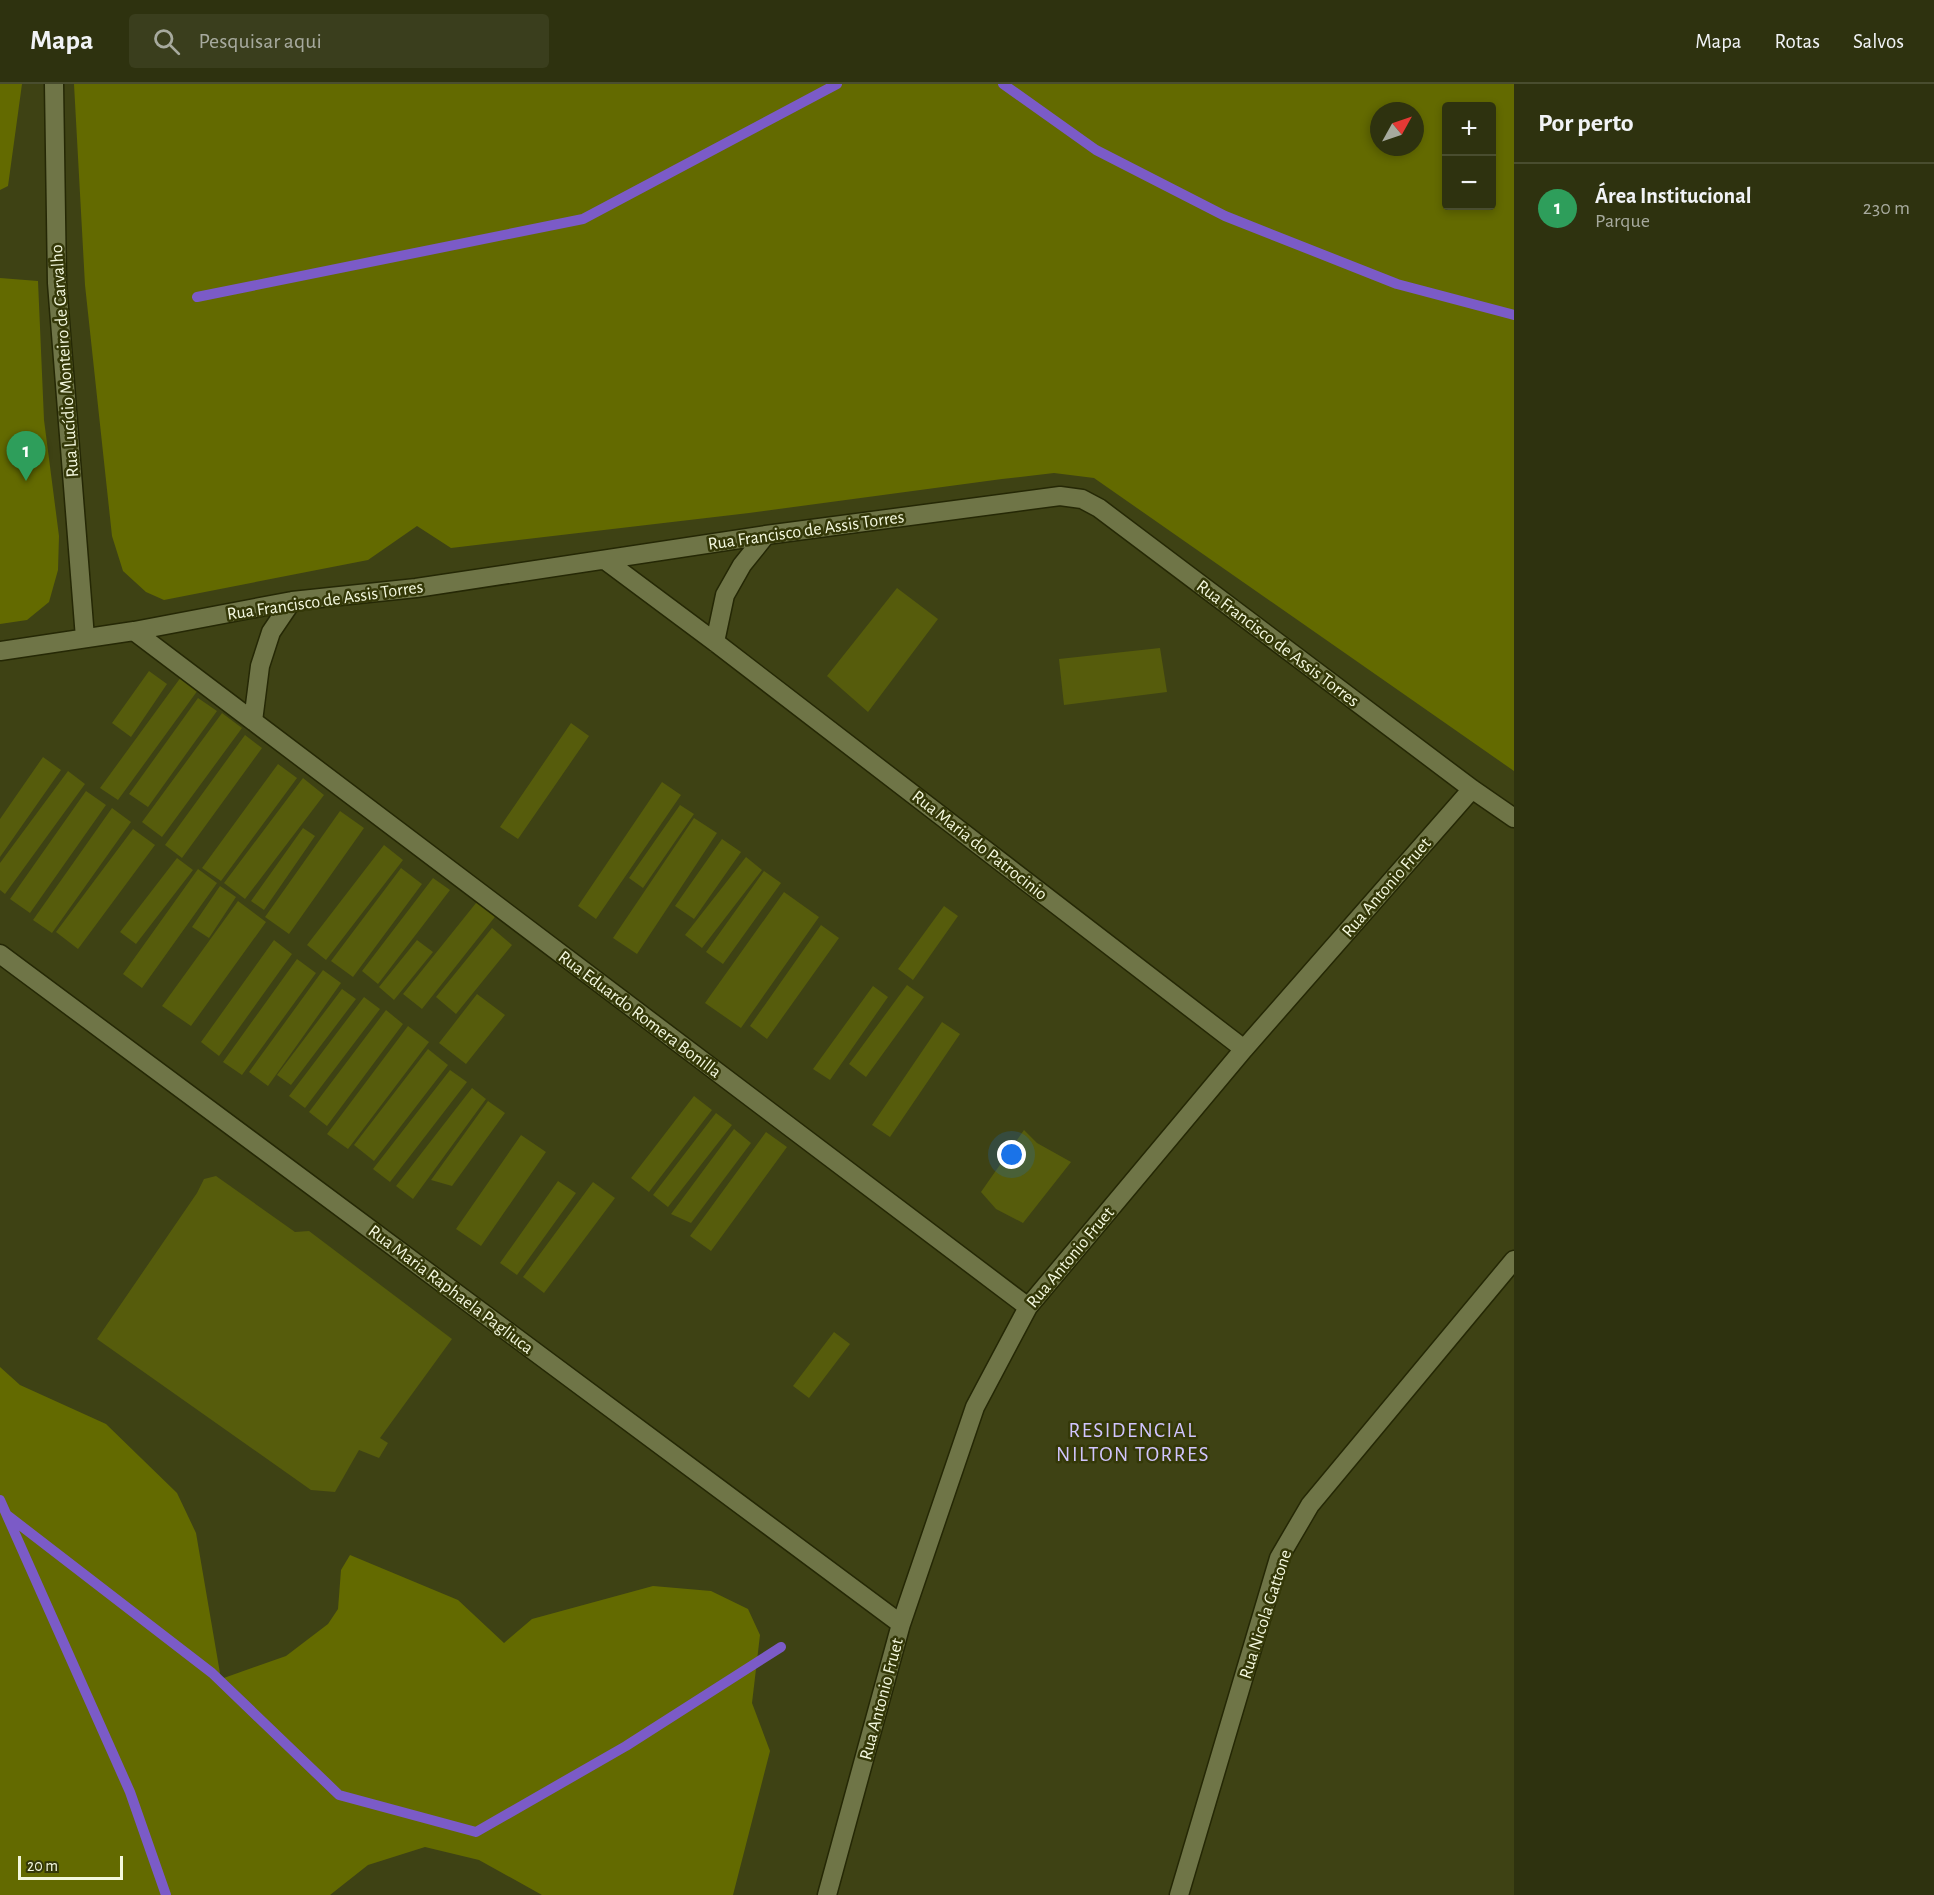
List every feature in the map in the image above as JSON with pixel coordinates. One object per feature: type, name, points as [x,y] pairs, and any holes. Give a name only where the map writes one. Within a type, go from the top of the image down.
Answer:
[{"type":"street","name":"Rua Lucídio Monteiro de Carvalho","points":[[54,84],[57,283],[85,638]]},
{"type":"street","name":"Rua Francisco de Assis Torres","points":[[0,651],[134,631],[292,601],[416,588],[766,535],[1060,496],[1082,499],[1099,508],[1472,789],[1514,818]]},
{"type":"street","points":[[715,642],[725,596],[742,565],[766,535]]},
{"type":"street","name":"Rua Maria do Patrocinio","points":[[605,560],[1244,1049]]},
{"type":"street","points":[[253,722],[260,666],[271,632],[292,601]]},
{"type":"street","name":"Rua Eduardo Romera Bonilla","points":[[134,631],[1028,1307]]},
{"type":"street","name":"Rua Antonio Fruet","points":[[827,1895],[901,1624],[975,1407],[1028,1307],[1244,1049],[1472,789]]},
{"type":"street","name":"Rua Maria Raphaela Pagliuca","points":[[0,954],[901,1624]]},
{"type":"street","name":"Rua Nicola Gattone","points":[[1179,1895],[1279,1558],[1310,1505],[1514,1260]]},
{"type":"shaded area","points":[[0,84],[22,84],[8,186],[0,190]]},
{"type":"shaded area","points":[[74,84],[1514,84],[1514,771],[1094,478],[1054,473],[749,513],[451,548],[417,526],[368,560],[164,600],[146,592],[123,571],[112,536],[85,285]]},
{"type":"shaded area","points":[[0,278],[38,281],[44,420],[59,536],[58,570],[49,602],[27,620],[0,624]]},
{"type":"shaded area","points":[[0,1367],[20,1385],[106,1424],[177,1493],[196,1533],[221,1679],[286,1656],[328,1624],[338,1609],[341,1570],[350,1555],[458,1600],[504,1643],[532,1619],[653,1586],[711,1591],[748,1609],[760,1635],[752,1703],[770,1751],[733,1895],[542,1895],[479,1860],[425,1847],[368,1865],[330,1895],[0,1895]]},
{"type":"building","points":[[897,588],[938,619],[868,712],[827,676]]},
{"type":"building","points":[[1160,648],[1167,692],[1064,705],[1059,659]]},
{"type":"building","points":[[149,671],[167,684],[131,737],[112,723]]},
{"type":"building","points":[[181,677],[198,690],[118,800],[100,788]]},
{"type":"building","points":[[198,698],[217,711],[148,807],[129,794]]},
{"type":"building","points":[[222,713],[242,728],[162,837],[142,822]]},
{"type":"building","points":[[571,723],[589,736],[518,839],[500,827]]},
{"type":"building","points":[[245,735],[262,748],[182,858],[165,845]]},
{"type":"building","points":[[43,757],[61,770],[0,857],[0,819]]},
{"type":"building","points":[[278,764],[297,778],[221,881],[202,868]]},
{"type":"building","points":[[68,771],[85,784],[5,894],[0,890],[0,863]]},
{"type":"building","points":[[303,778],[324,795],[245,899],[224,883]]},
{"type":"building","points":[[662,782],[681,795],[596,919],[578,906]]},
{"type":"building","points":[[86,791],[106,805],[30,913],[10,899]]},
{"type":"building","points":[[680,805],[694,814],[643,888],[629,878]]},
{"type":"building","points":[[112,808],[131,822],[52,933],[33,920]]},
{"type":"building","points":[[340,811],[364,828],[289,934],[265,917]]},
{"type":"building","points":[[694,818],[717,833],[637,954],[613,938]]},
{"type":"building","points":[[303,828],[315,836],[264,910],[251,901]]},
{"type":"building","points":[[133,829],[155,845],[78,949],[56,932]]},
{"type":"building","points":[[722,839],[741,852],[694,919],[675,906]]},
{"type":"building","points":[[384,845],[403,860],[326,960],[307,945]]},
{"type":"building","points":[[746,857],[762,870],[702,948],[685,935]]},
{"type":"building","points":[[177,858],[193,870],[136,944],[120,932]]},
{"type":"building","points":[[401,868],[422,884],[353,977],[331,961]]},
{"type":"building","points":[[198,869],[217,883],[142,988],[123,974]]},
{"type":"building","points":[[764,871],[781,883],[723,964],[706,952]]},
{"type":"building","points":[[433,878],[450,890],[378,984],[362,971]]},
{"type":"building","points":[[220,886],[236,897],[209,938],[192,927]]},
{"type":"building","points":[[784,892],[819,917],[741,1028],[705,1003]]},
{"type":"building","points":[[480,898],[498,913],[422,1009],[403,994]]},
{"type":"building","points":[[238,901],[266,922],[191,1026],[162,1006]]},
{"type":"building","points":[[944,906],[958,916],[913,980],[898,969]]},
{"type":"building","points":[[821,925],[839,938],[767,1039],[750,1026]]},
{"type":"building","points":[[492,928],[512,945],[456,1014],[436,997]]},
{"type":"building","points":[[274,940],[292,954],[219,1056],[201,1042]]},
{"type":"building","points":[[417,940],[433,952],[394,1000],[379,987]]},
{"type":"building","points":[[297,959],[316,973],[242,1075],[223,1062]]},
{"type":"building","points":[[323,970],[341,983],[268,1086],[249,1072]]},
{"type":"building","points":[[907,985],[924,997],[866,1077],[849,1064]]},
{"type":"building","points":[[873,986],[888,997],[830,1080],[813,1069]]},
{"type":"building","points":[[342,989],[356,999],[291,1085],[277,1075]]},
{"type":"building","points":[[477,994],[505,1015],[466,1064],[439,1043]]},
{"type":"building","points":[[364,997],[380,1009],[305,1108],[289,1096]]},
{"type":"building","points":[[386,1010],[403,1024],[327,1126],[309,1112]]},
{"type":"building","points":[[942,1022],[960,1034],[890,1137],[872,1125]]},
{"type":"building","points":[[408,1026],[429,1042],[348,1149],[327,1134]]},
{"type":"building","points":[[428,1049],[448,1065],[374,1161],[354,1145]]},
{"type":"building","points":[[450,1070],[467,1082],[390,1182],[373,1169]]},
{"type":"building","points":[[472,1088],[486,1099],[413,1199],[396,1186]]},
{"type":"building","points":[[694,1096],[712,1110],[649,1192],[631,1178]]},
{"type":"building","points":[[488,1101],[505,1113],[452,1186],[431,1180]]},
{"type":"building","points":[[716,1113],[732,1125],[668,1207],[653,1195]]},
{"type":"building","points":[[734,1129],[751,1143],[691,1223],[671,1214]]},
{"type":"building","points":[[1024,1130],[1037,1143],[1071,1162],[1023,1223],[996,1209],[981,1192]]},
{"type":"building","points":[[766,1132],[787,1147],[711,1251],[690,1236]]},
{"type":"building","points":[[521,1135],[546,1152],[481,1246],[456,1229]]},
{"type":"building","points":[[216,1176],[295,1232],[309,1231],[452,1339],[380,1438],[388,1443],[379,1458],[359,1450],[335,1492],[311,1490],[97,1339],[197,1193],[204,1179]]},
{"type":"building","points":[[558,1181],[576,1193],[517,1275],[500,1263]]},
{"type":"building","points":[[593,1182],[615,1198],[544,1293],[523,1277]]},
{"type":"building","points":[[834,1332],[850,1344],[809,1398],[793,1386]]},
{"type":"waterway","points":[[197,297],[583,219],[837,84]]},
{"type":"waterway","points":[[1003,84],[1096,150],[1225,216],[1397,284],[1514,315]]},
{"type":"waterway","points":[[0,1500],[130,1792],[166,1895]]},
{"type":"waterway","points":[[7,1515],[212,1673],[339,1795],[476,1832],[626,1746],[781,1647]]},
{"type":"place","name":"Área Institucional","points":[[26,481]]},
{"type":"district","name":"RESIDENCIAL NILTON TORRES","points":[[1133,1442]]}]
